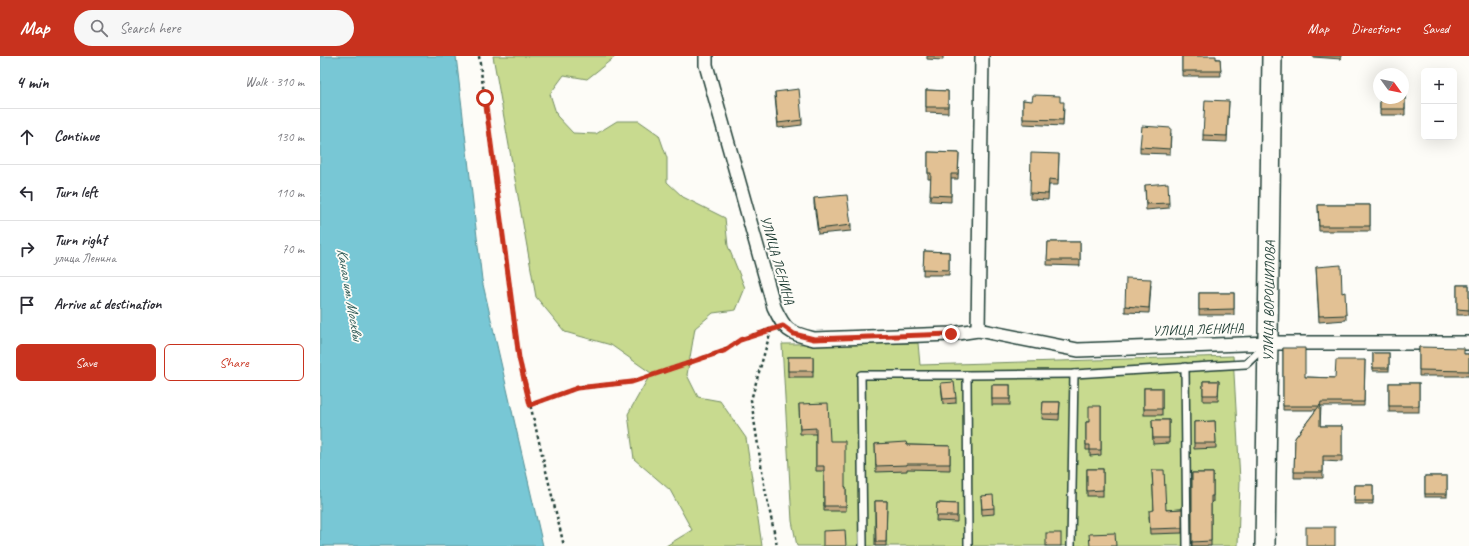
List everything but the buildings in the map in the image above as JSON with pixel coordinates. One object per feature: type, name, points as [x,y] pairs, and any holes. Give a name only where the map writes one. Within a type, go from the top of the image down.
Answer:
[{"type":"street","name":"УЛИЦА ЛЕНИНА","points":[[706,56],[706,64],[774,307],[777,327],[794,334],[814,339],[951,334],[978,330],[1078,350],[1269,343],[1469,343]]},
{"type":"street","points":[[978,330],[982,56]]},
{"type":"street","name":"УЛИЦА ВОРОШИЛОВА","points":[[1265,546],[1272,56]]},
{"type":"lane","points":[[863,546],[862,375],[1074,374],[1246,364],[1269,343]]},
{"type":"lane","points":[[1185,368],[1187,546]]},
{"type":"lane","points":[[1071,546],[1074,374]]},
{"type":"lane","points":[[967,375],[968,546]]},
{"type":"path","points":[[479,56],[519,358],[564,546]]},
{"type":"path","points":[[530,405],[577,388],[632,382],[724,351],[740,340],[777,327]]},
{"type":"path","points":[[776,546],[764,484],[751,400],[777,327]]},
{"type":"green space","points":[[493,56],[616,56],[587,79],[564,75],[550,94],[557,116],[573,133],[596,134],[617,121],[639,121],[659,135],[667,158],[667,182],[683,197],[725,218],[728,246],[745,288],[736,310],[713,313],[695,328],[687,375],[698,397],[720,401],[746,438],[762,546],[666,546],[692,530],[670,490],[634,459],[628,414],[651,373],[611,345],[565,332],[536,297]]},
{"type":"green space","points":[[918,343],[920,365],[1233,356],[1240,480],[1238,546],[797,546],[792,521],[782,344]]},
{"type":"water","name":"Канал им. Москвы","points":[[320,56],[456,56],[482,280],[543,546],[320,546]]},
{"type":"route","points":[[485,98],[519,358],[530,405],[577,388],[632,382],[724,351],[740,340],[783,326],[794,334],[814,339],[951,334]]}]
